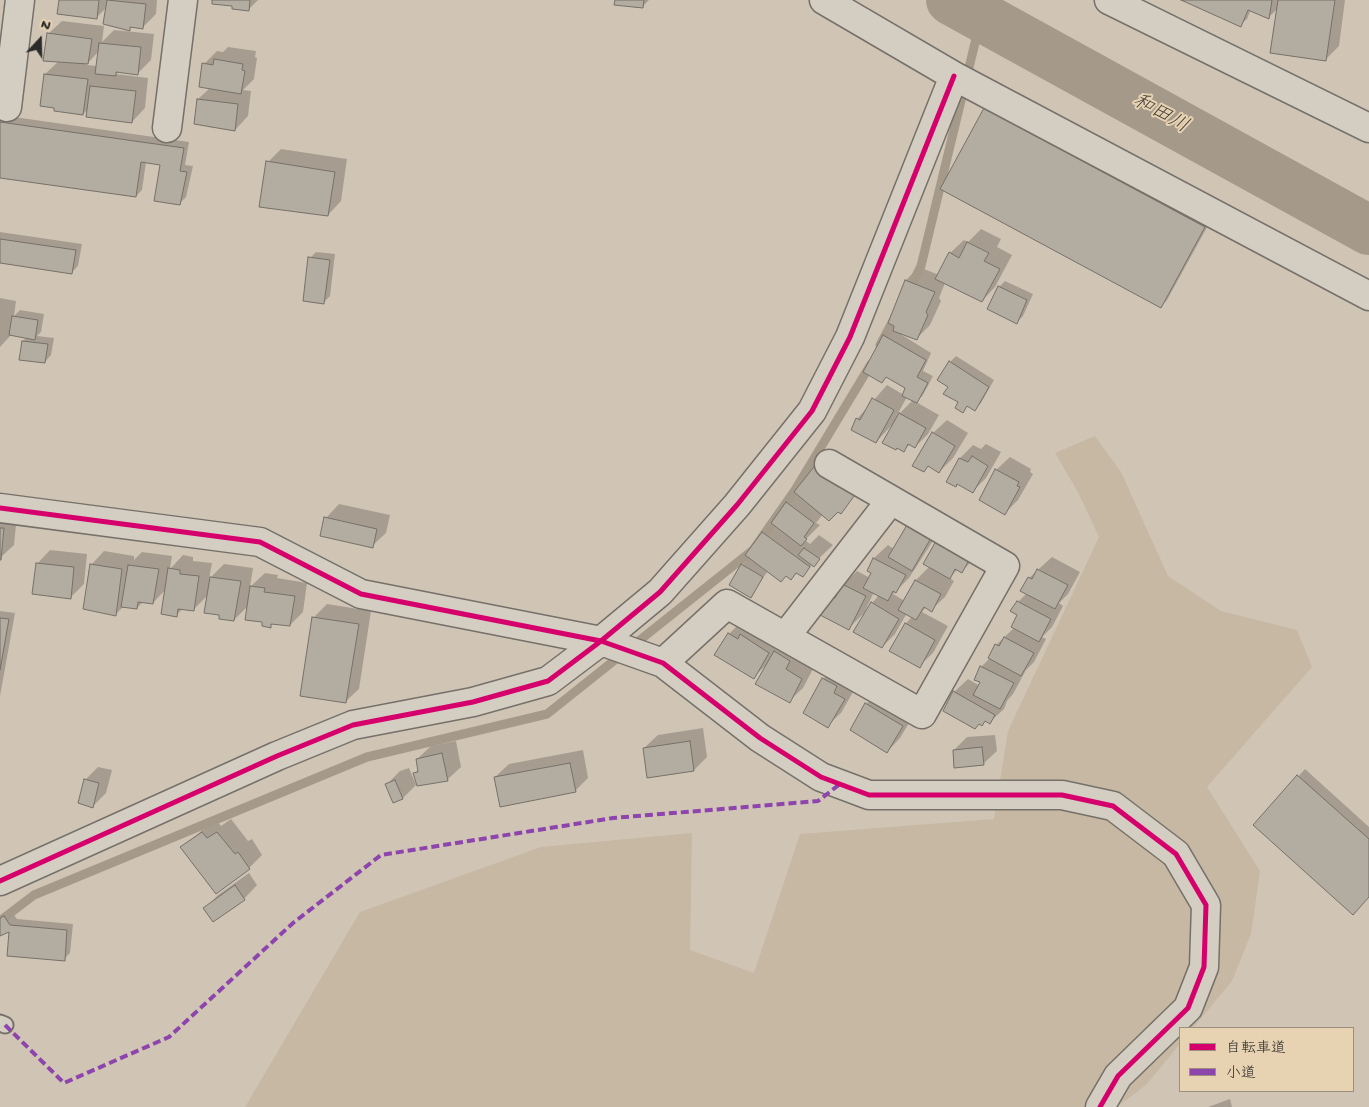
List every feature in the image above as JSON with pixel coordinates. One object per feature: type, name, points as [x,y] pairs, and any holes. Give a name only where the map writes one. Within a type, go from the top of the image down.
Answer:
[{"type":"street","points":[[7,107],[20,0]]},
{"type":"street","points":[[167,128],[184,0]]},
{"type":"street","points":[[824,0],[954,76],[1369,296]]},
{"type":"street","points":[[1109,0],[1369,128]]},
{"type":"street","points":[[0,881],[277,756],[353,725],[473,702],[548,681],[601,641],[660,592],[737,505],[812,411],[850,337],[954,76]]},
{"type":"street","points":[[663,663],[727,604],[922,714],[1005,566],[829,464]]},
{"type":"street","points":[[785,636],[891,500]]},
{"type":"street","points":[[0,508],[260,542],[361,594],[601,641],[663,663],[760,738],[821,777],[869,795],[1062,796],[1113,806],[1176,854],[1206,905],[1204,967],[1188,1008],[1118,1076],[1100,1107]]},
{"type":"shaded area","points":[[1095,436],[1121,472],[1168,576],[1221,611],[1297,630],[1312,667],[1207,787],[1260,871],[1251,934],[1232,981],[1194,1027],[1179,1027],[1179,1045],[1146,1085],[1117,1107],[245,1107],[360,912],[541,847],[692,833],[690,950],[754,973],[800,834],[994,819],[1008,731],[1099,537],[1079,494],[1055,453]]},
{"type":"building","points":[[59,0],[99,0],[97,19],[57,14]]},
{"type":"building","points":[[107,0],[146,4],[143,29],[130,27],[130,31],[103,24]]},
{"type":"building","points":[[212,0],[250,0],[249,11],[232,9],[232,6],[212,4]]},
{"type":"building","points":[[615,0],[644,0],[643,8],[614,5]]},
{"type":"building","points":[[1181,0],[1272,0],[1269,19],[1248,10],[1241,27]]},
{"type":"building","points":[[1278,0],[1335,0],[1326,61],[1270,53]]},
{"type":"building","points":[[47,33],[92,39],[88,64],[43,61]]},
{"type":"building","points":[[99,43],[141,47],[138,75],[116,72],[116,76],[95,74]]},
{"type":"building","points":[[214,59],[243,64],[242,70],[245,71],[241,94],[199,87],[202,63],[213,65]]},
{"type":"building","points":[[44,74],[88,79],[83,115],[54,111],[54,108],[40,106]]},
{"type":"building","points":[[90,86],[136,91],[132,123],[86,117]]},
{"type":"building","points":[[197,99],[238,104],[235,131],[194,124]]},
{"type":"building","points":[[984,108],[1205,227],[1161,308],[940,189]]},
{"type":"building","points":[[0,122],[184,148],[180,171],[187,172],[180,205],[154,201],[160,165],[141,162],[136,197],[0,178]]},
{"type":"building","points":[[266,161],[335,172],[328,216],[259,207]]},
{"type":"building","points":[[0,239],[76,250],[72,274],[0,263]]},
{"type":"building","points":[[967,242],[989,253],[984,261],[1000,269],[982,302],[935,279],[949,252],[959,258]]},
{"type":"building","points":[[308,257],[330,260],[324,304],[303,301]]},
{"type":"building","points":[[905,280],[935,292],[926,312],[928,315],[917,340],[893,331],[894,326],[888,323]]},
{"type":"building","points":[[998,286],[1027,300],[1017,324],[987,309]]},
{"type":"building","points":[[12,316],[38,320],[35,340],[9,335]]},
{"type":"building","points":[[883,335],[926,360],[917,377],[928,383],[917,403],[902,396],[905,388],[886,377],[882,383],[863,372]]},
{"type":"building","points":[[22,341],[48,344],[45,363],[19,360]]},
{"type":"building","points":[[949,361],[989,387],[975,411],[967,406],[963,413],[955,408],[958,402],[943,394],[948,387],[937,380]]},
{"type":"building","points":[[872,398],[894,410],[876,443],[851,430],[856,418],[860,420]]},
{"type":"building","points":[[899,413],[926,428],[915,448],[908,444],[904,452],[882,443]]},
{"type":"building","points":[[932,432],[955,446],[939,473],[928,466],[924,472],[912,466]]},
{"type":"building","points":[[972,456],[988,466],[973,493],[957,484],[956,487],[946,482],[959,458],[968,462]]},
{"type":"building","points":[[817,463],[857,492],[841,514],[838,512],[829,521],[794,492]]},
{"type":"building","points":[[995,469],[1019,482],[1017,486],[1020,487],[1005,515],[979,500]]},
{"type":"building","points":[[786,502],[814,523],[804,537],[807,539],[801,546],[771,523]]},
{"type":"building","points":[[324,517],[377,529],[373,548],[320,536]]},
{"type":"building","points":[[907,525],[931,538],[912,571],[888,557]]},
{"type":"building","points":[[0,528],[4,528],[1,560],[0,560]]},
{"type":"building","points":[[762,532],[810,567],[803,577],[796,573],[791,580],[786,576],[781,582],[745,555]]},
{"type":"building","points":[[936,541],[969,560],[962,573],[955,569],[950,579],[923,564]]},
{"type":"building","points":[[804,548],[820,559],[814,567],[798,555]]},
{"type":"building","points":[[873,558],[906,575],[896,593],[893,591],[888,601],[863,588],[871,573],[867,571]]},
{"type":"building","points":[[36,563],[74,567],[71,599],[32,594]]},
{"type":"building","points":[[90,564],[122,569],[116,616],[83,609]]},
{"type":"building","points":[[741,564],[763,577],[751,598],[729,585]]},
{"type":"building","points":[[128,565],[159,569],[153,604],[138,602],[137,609],[121,607]]},
{"type":"building","points":[[168,568],[180,570],[180,574],[199,576],[194,611],[178,609],[177,617],[161,614]]},
{"type":"building","points":[[1037,569],[1068,585],[1055,609],[1020,591],[1028,577],[1032,579]]},
{"type":"building","points":[[210,577],[241,581],[234,621],[219,619],[219,615],[204,613]]},
{"type":"building","points":[[915,580],[941,594],[932,612],[924,607],[916,620],[898,610]]},
{"type":"building","points":[[842,584],[866,596],[849,630],[820,615],[830,596],[835,598]]},
{"type":"building","points":[[250,586],[265,588],[264,592],[295,596],[290,626],[271,624],[271,628],[262,626],[262,622],[245,620]]},
{"type":"building","points":[[1017,601],[1051,619],[1039,642],[1011,627],[1017,615],[1010,611]]},
{"type":"building","points":[[871,602],[899,619],[882,648],[853,632]]},
{"type":"building","points":[[312,617],[359,624],[346,703],[300,696]]},
{"type":"building","points":[[0,618],[9,619],[0,670]]},
{"type":"building","points":[[905,623],[935,640],[920,668],[889,651]]},
{"type":"building","points":[[728,633],[738,639],[740,634],[769,653],[754,679],[714,655]]},
{"type":"building","points":[[1004,637],[1034,653],[1021,676],[988,658],[995,644],[999,646]]},
{"type":"building","points":[[774,651],[790,661],[786,669],[802,679],[790,703],[755,684]]},
{"type":"building","points":[[980,666],[1014,683],[1000,709],[973,695],[980,682],[974,680]]},
{"type":"building","points":[[822,678],[837,686],[834,693],[845,699],[828,728],[803,713]]},
{"type":"building","points":[[953,691],[995,715],[990,724],[985,721],[982,726],[979,724],[975,729],[943,711]]},
{"type":"building","points":[[865,703],[903,726],[887,753],[850,730]]},
{"type":"building","points":[[690,741],[694,771],[647,778],[643,748]]},
{"type":"building","points":[[982,747],[984,765],[954,768],[953,750]]},
{"type":"building","points":[[442,753],[448,781],[417,786],[413,773],[418,772],[416,759]]},
{"type":"building","points":[[570,763],[576,792],[500,807],[494,777]]},
{"type":"building","points":[[1297,775],[1369,839],[1369,897],[1353,915],[1253,825]]},
{"type":"building","points":[[84,779],[99,783],[93,808],[78,803]]},
{"type":"building","points":[[395,780],[403,799],[393,803],[385,784]]},
{"type":"building","points":[[202,832],[207,838],[217,832],[235,854],[238,852],[250,869],[216,894],[180,847]]},
{"type":"building","points":[[235,885],[245,900],[213,922],[203,908]]},
{"type":"building","points":[[4,916],[10,925],[67,930],[65,961],[7,956],[9,932],[0,936],[0,918]]},
{"type":"waterway","name":"和田川","points":[[951,0],[1369,230]]},
{"type":"waterway","points":[[908,292],[921,266],[981,18]]},
{"type":"waterway","points":[[880,345],[896,315]]},
{"type":"waterway","points":[[0,921],[34,895],[367,757],[547,714],[753,550],[795,490],[871,364]]},
{"type":"marked path","points":[[5,1025],[64,1083],[169,1037],[293,923],[381,855],[613,818],[818,801],[840,784]]},
{"type":"cycle path","points":[[0,881],[277,756],[353,725],[473,702],[548,681],[601,641],[660,592],[737,505],[812,411],[850,337],[954,76]]},
{"type":"cycle path","points":[[0,508],[260,542],[361,594],[601,641],[663,663],[760,738],[821,777],[869,795],[1062,795],[1113,806],[1176,854],[1206,905],[1204,967],[1188,1008],[1118,1076],[1100,1107]]}]
